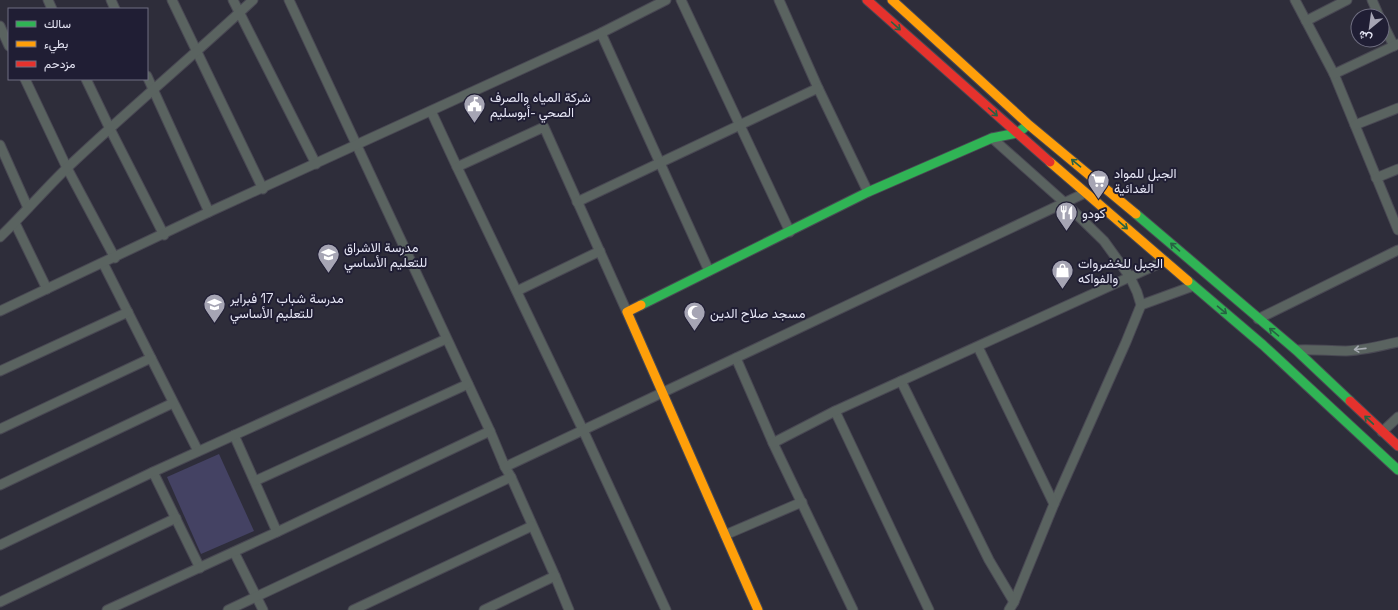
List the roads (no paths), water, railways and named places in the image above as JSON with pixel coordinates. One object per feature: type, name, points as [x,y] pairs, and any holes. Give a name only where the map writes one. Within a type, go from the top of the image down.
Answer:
[{"type":"main road","points":[[867,0],[1085,193],[1263,345],[1398,470]]},
{"type":"main road","points":[[892,0],[1029,125],[1099,182],[1296,350],[1398,446]]},
{"type":"main road","points":[[758,610],[627,312],[868,192],[992,138],[1017,133],[1029,125]]},
{"type":"main road","points":[[1369,444],[1382,432]]},
{"type":"street","points":[[172,0],[263,188]]},
{"type":"street","points":[[232,0],[316,164]]},
{"type":"street","points":[[0,238],[67,168],[253,0]]},
{"type":"street","points":[[289,0],[490,431],[569,610]]},
{"type":"street","points":[[0,311],[164,235],[209,212],[601,33],[666,0]]},
{"type":"street","points":[[681,0],[790,232]]},
{"type":"street","points":[[779,0],[818,88],[868,192]]},
{"type":"street","points":[[1295,0],[1334,74],[1398,230]]},
{"type":"street","points":[[1306,21],[1347,0]]},
{"type":"street","points":[[0,26],[8,44]]},
{"type":"street","points":[[601,33],[709,271]]},
{"type":"street","points":[[1334,74],[1396,45],[1390,35]]},
{"type":"street","points":[[148,78],[209,212]]},
{"type":"street","points":[[25,80],[67,168],[115,258]]},
{"type":"street","points":[[86,80],[164,235]]},
{"type":"street","points":[[577,202],[818,88]]},
{"type":"street","points":[[1355,125],[1398,108]]},
{"type":"street","points":[[431,111],[583,430],[666,610]]},
{"type":"street","points":[[457,168],[544,127],[627,312]]},
{"type":"street","points":[[992,138],[1065,202],[1104,241],[1130,277],[1137,292],[1141,306],[1123,350],[1054,504],[1014,602],[1009,610]]},
{"type":"street","points":[[0,146],[28,208]]},
{"type":"street","points":[[1376,178],[1398,169]]},
{"type":"street","points":[[505,467],[1085,193]]},
{"type":"street","points":[[14,223],[47,289]]},
{"type":"street","points":[[1258,319],[1398,250]]},
{"type":"street","points":[[517,291],[600,251]]},
{"type":"street","points":[[773,443],[835,411],[1165,261]]},
{"type":"street","points":[[103,263],[198,451]]},
{"type":"street","points":[[1141,306],[1194,286]]},
{"type":"street","points":[[0,371],[128,312]]},
{"type":"street","points":[[0,545],[198,451],[446,338]]},
{"type":"street","points":[[1296,350],[1315,349],[1345,351],[1364,349],[1398,342]]},
{"type":"street","points":[[978,347],[1054,504]]},
{"type":"street","points":[[0,429],[151,358]]},
{"type":"street","points":[[736,358],[773,443],[853,610]]},
{"type":"street","points":[[901,381],[989,560],[1014,602]]},
{"type":"street","points":[[255,481],[468,384]]},
{"type":"street","points":[[0,486],[173,402]]},
{"type":"street","points":[[835,411],[929,610]]},
{"type":"street","points":[[1382,432],[1398,417]]},
{"type":"street","points":[[107,610],[200,568],[490,431]]},
{"type":"street","points":[[234,435],[277,532]]},
{"type":"street","points":[[153,472],[200,568]]},
{"type":"street","points":[[228,610],[511,477]]},
{"type":"street","points":[[725,535],[802,502]]},
{"type":"street","points":[[0,602],[176,518]]},
{"type":"street","points":[[353,610],[532,526]]},
{"type":"street","points":[[234,552],[262,610]]},
{"type":"street","points":[[484,610],[555,576]]},
{"type":"place","name":"شركة المياه والصرف الصحي -أبوسليم","points":[[474,124]]},
{"type":"place","name":"الجبل للمواد الغدائية","points":[[1098,200]]},
{"type":"place","name":"كودو","points":[[1067,232]]},
{"type":"place","name":"مدرسة الاشراق للتعليم الأساسي","points":[[328,274]]},
{"type":"place","name":"الجبل للخضروات والفواكه","points":[[1063,290]]},
{"type":"place","name":"مدرسة شباب 17 فبراير للتعليم الأساسي","points":[[215,324]]},
{"type":"place","name":"مسجد صلاح الدين","points":[[695,332]]}]
